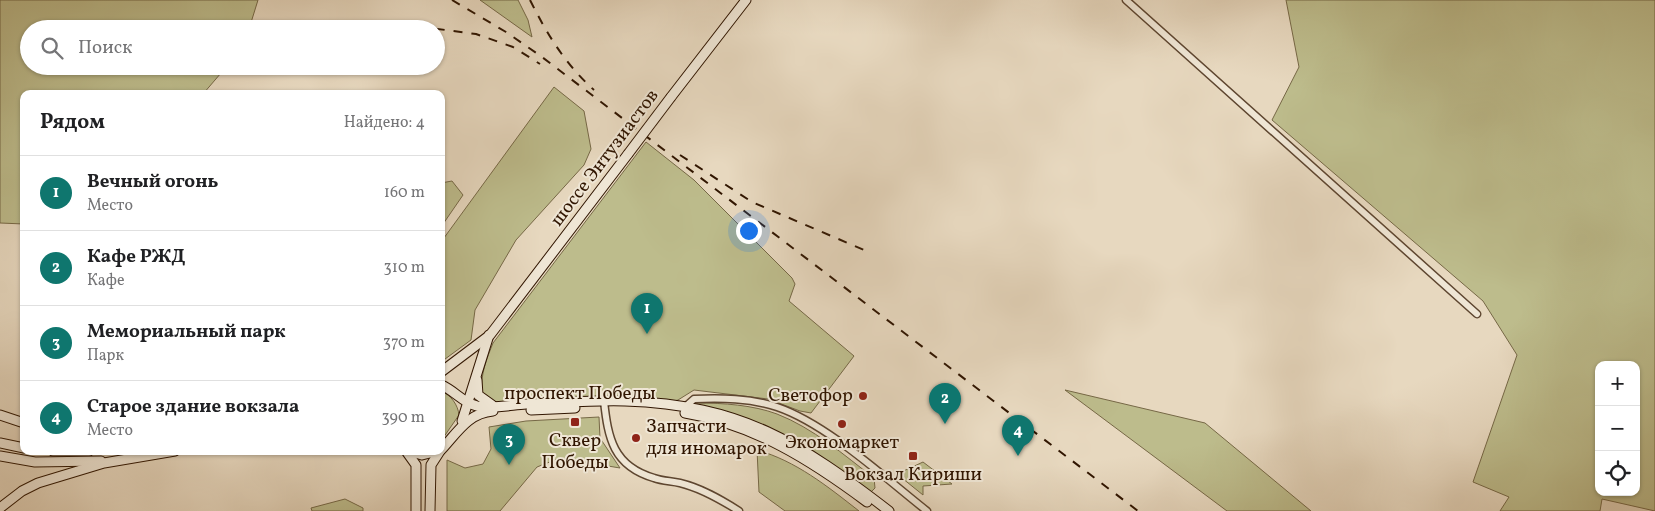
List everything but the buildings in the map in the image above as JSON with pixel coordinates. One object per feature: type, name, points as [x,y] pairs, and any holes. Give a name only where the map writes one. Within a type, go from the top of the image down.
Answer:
[{"type":"main road","name":"шоссе Энтузиастов","points":[[490,335],[746,0]]},
{"type":"main road","points":[[445,369],[490,335]]},
{"type":"main road","points":[[456,434],[490,335]]},
{"type":"main road","points":[[477,375],[478,395],[494,408]]},
{"type":"main road","points":[[445,388],[458,397],[475,405],[494,408]]},
{"type":"main road","points":[[458,397],[462,421]]},
{"type":"main road","name":"проспект Победы","points":[[605,404],[715,419],[757,434],[779,443],[811,462],[879,511]]},
{"type":"main road","name":"проспект Победы","points":[[494,408],[605,404],[685,407],[735,418],[779,436],[831,467],[889,511]]},
{"type":"main road","points":[[445,446],[475,415],[494,408]]},
{"type":"main road","points":[[0,415],[20,422]]},
{"type":"main road","points":[[0,444],[20,447]]},
{"type":"main road","points":[[0,508],[22,491],[38,482],[119,460],[150,455]]},
{"type":"main road","points":[[410,455],[416,465],[416,511]]},
{"type":"main road","points":[[430,511],[431,465],[438,455]]},
{"type":"main road","points":[[0,456],[36,462],[119,460]]},
{"type":"street","points":[[1126,0],[1477,314]]},
{"type":"street","points":[[685,407],[694,399],[722,398],[757,402],[794,413],[837,441],[927,511]]},
{"type":"street","points":[[605,404],[609,438],[615,450],[631,469],[654,478],[681,483],[715,496],[739,511]]},
{"type":"shaded area","points":[[0,0],[258,0],[252,20],[20,20],[20,75],[219,75],[206,90],[20,90],[20,224],[0,223]]},
{"type":"shaded area","points":[[480,0],[518,0],[528,20],[532,37]]},
{"type":"shaded area","points":[[1286,0],[1655,0],[1655,511],[1602,499],[1600,511],[1500,511],[1509,497],[1473,482],[1517,355],[1483,301],[1272,120],[1299,67]]},
{"type":"shaded area","points":[[554,87],[584,111],[591,149],[584,165],[516,240],[475,310],[471,340],[445,359],[445,237]]},
{"type":"shaded area","points":[[646,142],[694,180],[792,278],[795,284],[789,301],[854,356],[811,413],[800,411],[768,399],[694,390],[671,402],[553,401],[541,399],[518,403],[495,403],[482,392],[483,373],[493,343]]},
{"type":"shaded area","points":[[452,181],[463,195],[445,221],[445,182]]},
{"type":"shaded area","points":[[1065,390],[1205,423],[1311,511],[1227,511]]},
{"type":"shaded area","points":[[445,393],[453,401],[459,415],[445,435]]},
{"type":"shaded area","points":[[697,403],[748,407],[768,411],[790,420],[828,443],[874,478],[875,488],[869,494],[696,406]]},
{"type":"shaded area","points":[[599,417],[600,438],[620,468],[560,458],[537,467],[500,511],[447,511],[447,460],[465,468],[483,464],[491,449],[489,427],[526,421]]},
{"type":"shaded area","points":[[757,450],[798,468],[859,511],[785,511],[759,492]]},
{"type":"shaded area","points":[[923,462],[952,484],[923,486],[923,495],[897,474]]},
{"type":"shaded area","points":[[345,499],[363,508],[363,511],[312,511],[311,508]]},
{"type":"railway","points":[[452,0],[506,32],[542,57],[1138,511]]},
{"type":"railway","points":[[530,0],[543,25],[565,59],[594,90]]},
{"type":"railway","points":[[445,30],[476,34],[513,47],[540,64]]},
{"type":"railway","points":[[680,155],[752,202],[864,250]]},
{"type":"place","name":"Вечный огонь","points":[[647,334]]},
{"type":"place","name":"Светофор","points":[[863,396]]},
{"type":"place","name":"Сквер Победы","points":[[575,422]]},
{"type":"place","name":"Экономаркет","points":[[842,424]]},
{"type":"place","name":"Кафе РЖД","points":[[945,424]]},
{"type":"place","name":"Запчасти для иномарок","points":[[636,438]]},
{"type":"place","name":"Вокзал Кириши","points":[[913,456]]},
{"type":"place","name":"Старое здание вокзала","points":[[1018,456]]},
{"type":"place","name":"Мемориальный парк","points":[[509,465]]}]
